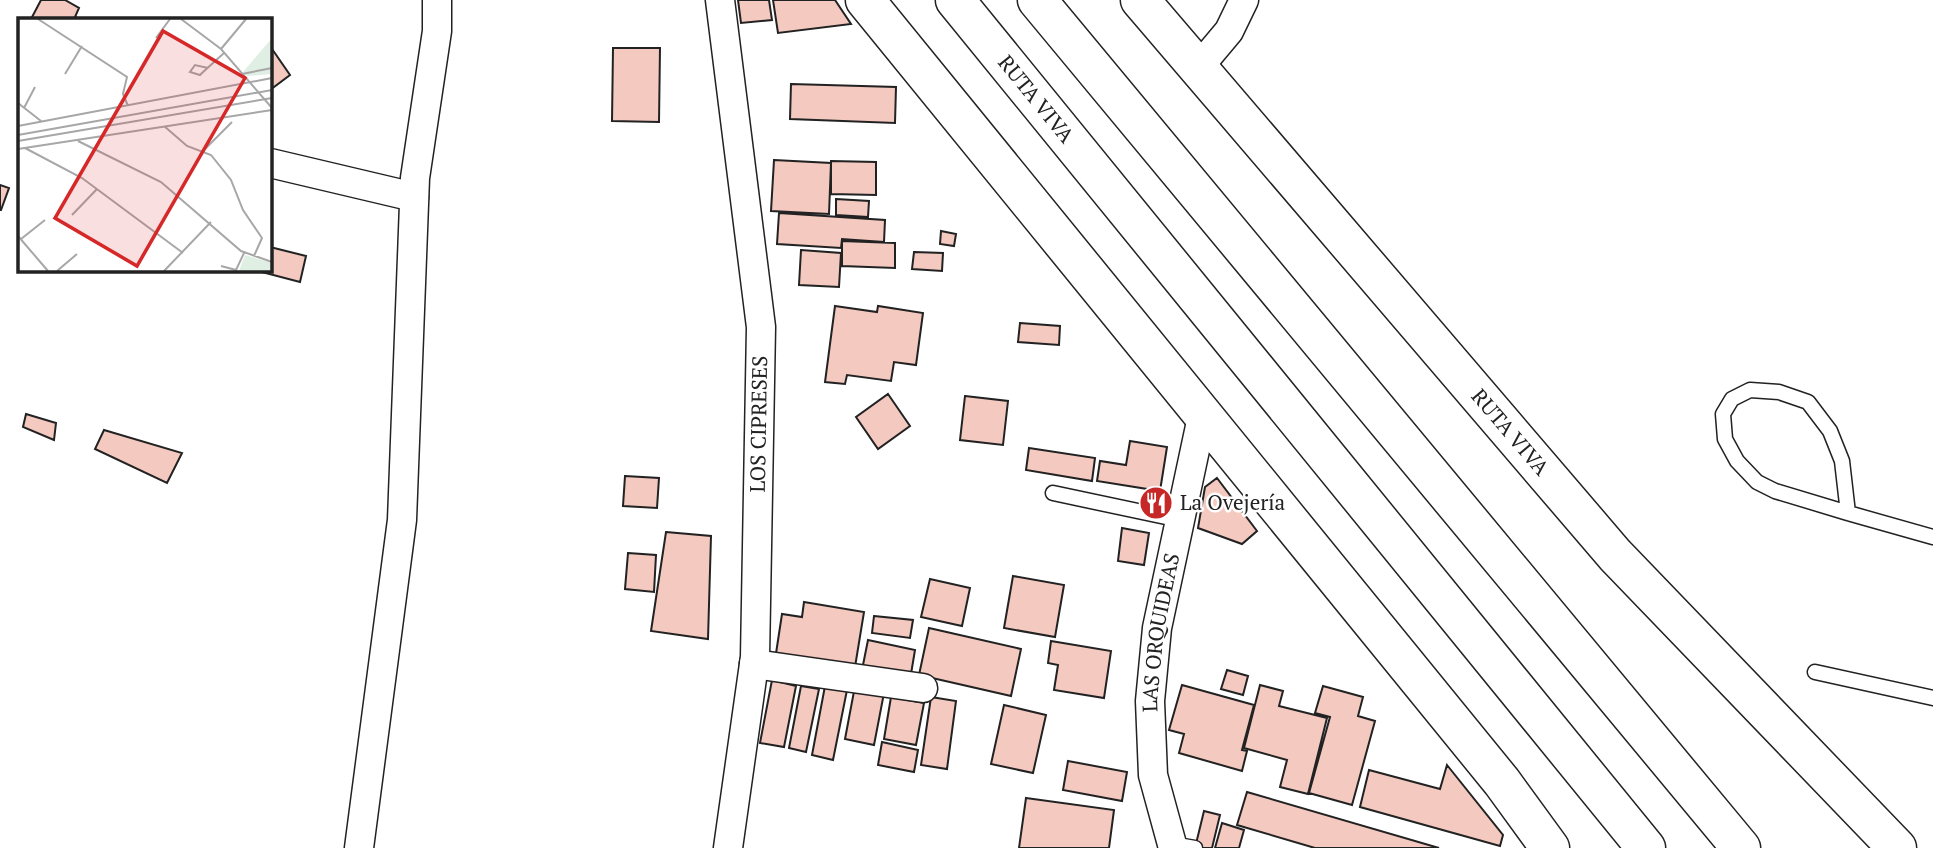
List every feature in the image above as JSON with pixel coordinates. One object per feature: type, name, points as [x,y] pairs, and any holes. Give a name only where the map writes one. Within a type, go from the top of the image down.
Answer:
[{"type":"main road","points":[[865,0],[1502,782],[1550,848]]},
{"type":"main road","name":"RUTA VIVA","points":[[956,0],[1646,848]]},
{"type":"main road","points":[[1037,0],[1741,848]]},
{"type":"main road","name":"RUTA VIVA","points":[[1140,0],[1615,555],[1897,848]]},
{"type":"street","points":[[359,848],[402,520],[414,197],[437,31],[437,0]]},
{"type":"street","name":"LOS CIPRESES","points":[[720,0],[761,327],[754,664],[728,848]]},
{"type":"street","points":[[1198,68],[1229,32],[1244,0]]},
{"type":"street","points":[[271,163],[414,197]]},
{"type":"street","name":"LAS ORQUIDEAS","points":[[1180,847],[1153,775],[1150,701],[1157,628],[1202,417]]},
{"type":"street","points":[[754,664],[923,688]]},
{"type":"lane","points":[[1848,513],[1842,461],[1830,431],[1808,402],[1779,392],[1749,390],[1732,399],[1723,414],[1725,439],[1737,461],[1757,482],[1775,491],[1848,513],[1933,537]]},
{"type":"lane","points":[[1053,493],[1180,520]]},
{"type":"lane","points":[[1815,672],[1933,698]]},
{"type":"building","points":[[41,0],[65,0],[79,8],[75,17],[78,18],[32,18]]},
{"type":"building","points":[[738,0],[769,0],[772,20],[741,23]]},
{"type":"building","points":[[773,0],[835,0],[851,24],[778,33]]},
{"type":"building","points":[[271,47],[290,75],[271,89]]},
{"type":"building","points":[[613,48],[660,48],[659,122],[612,121]]},
{"type":"building","points":[[791,84],[896,87],[895,123],[790,119]]},
{"type":"building","points":[[774,160],[831,163],[829,214],[771,211]]},
{"type":"building","points":[[831,161],[876,162],[876,195],[831,194]]},
{"type":"building","points":[[0,185],[9,188],[1,210],[0,210]]},
{"type":"building","points":[[836,199],[869,201],[868,217],[836,215]]},
{"type":"building","points":[[779,213],[885,220],[884,242],[842,239],[841,248],[777,244]]},
{"type":"building","points":[[941,231],[956,234],[954,246],[940,244]]},
{"type":"building","points":[[842,241],[895,243],[895,268],[842,266]]},
{"type":"building","points":[[271,247],[306,256],[300,282],[258,271],[271,271]]},
{"type":"building","points":[[801,250],[841,253],[839,287],[799,285]]},
{"type":"building","points":[[914,252],[943,253],[942,271],[912,269]]},
{"type":"building","points":[[835,306],[877,312],[878,306],[923,313],[916,365],[894,362],[891,381],[847,375],[845,384],[825,382]]},
{"type":"building","points":[[1020,323],[1060,326],[1059,345],[1018,342]]},
{"type":"building","points":[[888,394],[910,426],[878,449],[856,417]]},
{"type":"building","points":[[965,396],[1008,401],[1003,445],[960,440]]},
{"type":"building","points":[[26,414],[56,423],[54,440],[23,427]]},
{"type":"building","points":[[104,430],[182,453],[167,483],[95,449]]},
{"type":"building","points":[[1130,441],[1167,447],[1160,491],[1097,481],[1100,461],[1126,465]]},
{"type":"building","points":[[1029,448],[1095,458],[1092,481],[1026,470]]},
{"type":"building","points":[[625,476],[659,478],[657,508],[623,506]]},
{"type":"building","points":[[1217,478],[1257,531],[1242,544],[1198,528],[1205,487]]},
{"type":"building","points":[[1122,528],[1149,533],[1144,565],[1118,561]]},
{"type":"building","points":[[666,532],[711,536],[708,639],[651,631]]},
{"type":"building","points":[[628,553],[656,555],[654,592],[625,589]]},
{"type":"building","points":[[1013,576],[1064,585],[1055,637],[1004,628]]},
{"type":"building","points":[[930,579],[970,588],[962,626],[921,617]]},
{"type":"building","points":[[804,602],[864,612],[854,673],[775,660],[782,614],[802,617]]},
{"type":"building","points":[[874,616],[913,620],[910,638],[872,633]]},
{"type":"building","points":[[929,628],[1021,649],[1011,696],[919,675]]},
{"type":"building","points":[[868,640],[915,650],[910,680],[862,670]]},
{"type":"building","points":[[1051,641],[1111,651],[1104,698],[1054,690],[1058,665],[1048,663]]},
{"type":"building","points":[[1227,670],[1248,676],[1243,695],[1221,689]]},
{"type":"building","points":[[772,680],[796,686],[784,747],[760,743]]},
{"type":"building","points":[[1182,685],[1254,705],[1242,750],[1247,751],[1242,771],[1179,753],[1184,734],[1169,730]]},
{"type":"building","points":[[1260,685],[1283,691],[1279,706],[1327,718],[1308,794],[1280,787],[1287,760],[1244,748]]},
{"type":"building","points":[[801,686],[819,689],[806,752],[789,748]]},
{"type":"building","points":[[825,686],[847,690],[833,760],[812,755]]},
{"type":"building","points":[[855,686],[884,693],[874,745],[845,739]]},
{"type":"building","points":[[1323,686],[1363,697],[1358,716],[1375,721],[1352,805],[1309,793],[1330,717],[1315,713]]},
{"type":"building","points":[[891,697],[924,703],[916,745],[884,739]]},
{"type":"building","points":[[931,697],[956,701],[947,769],[921,765]]},
{"type":"building","points":[[1004,705],[1046,715],[1033,773],[991,764]]},
{"type":"building","points":[[882,742],[918,750],[914,772],[878,765]]},
{"type":"building","points":[[1068,761],[1127,772],[1122,801],[1063,790]]},
{"type":"building","points":[[1447,765],[1503,835],[1500,846],[1360,807],[1369,770],[1440,789]]},
{"type":"building","points":[[1247,792],[1439,848],[1315,848],[1237,825]]},
{"type":"building","points":[[1026,798],[1114,810],[1109,848],[1019,848]]},
{"type":"building","points":[[1204,811],[1220,815],[1212,848],[1195,848]]},
{"type":"building","points":[[1222,823],[1244,830],[1239,848],[1215,848]]},
{"type":"place","name":"La Ovejería","points":[[1156,503]]}]
